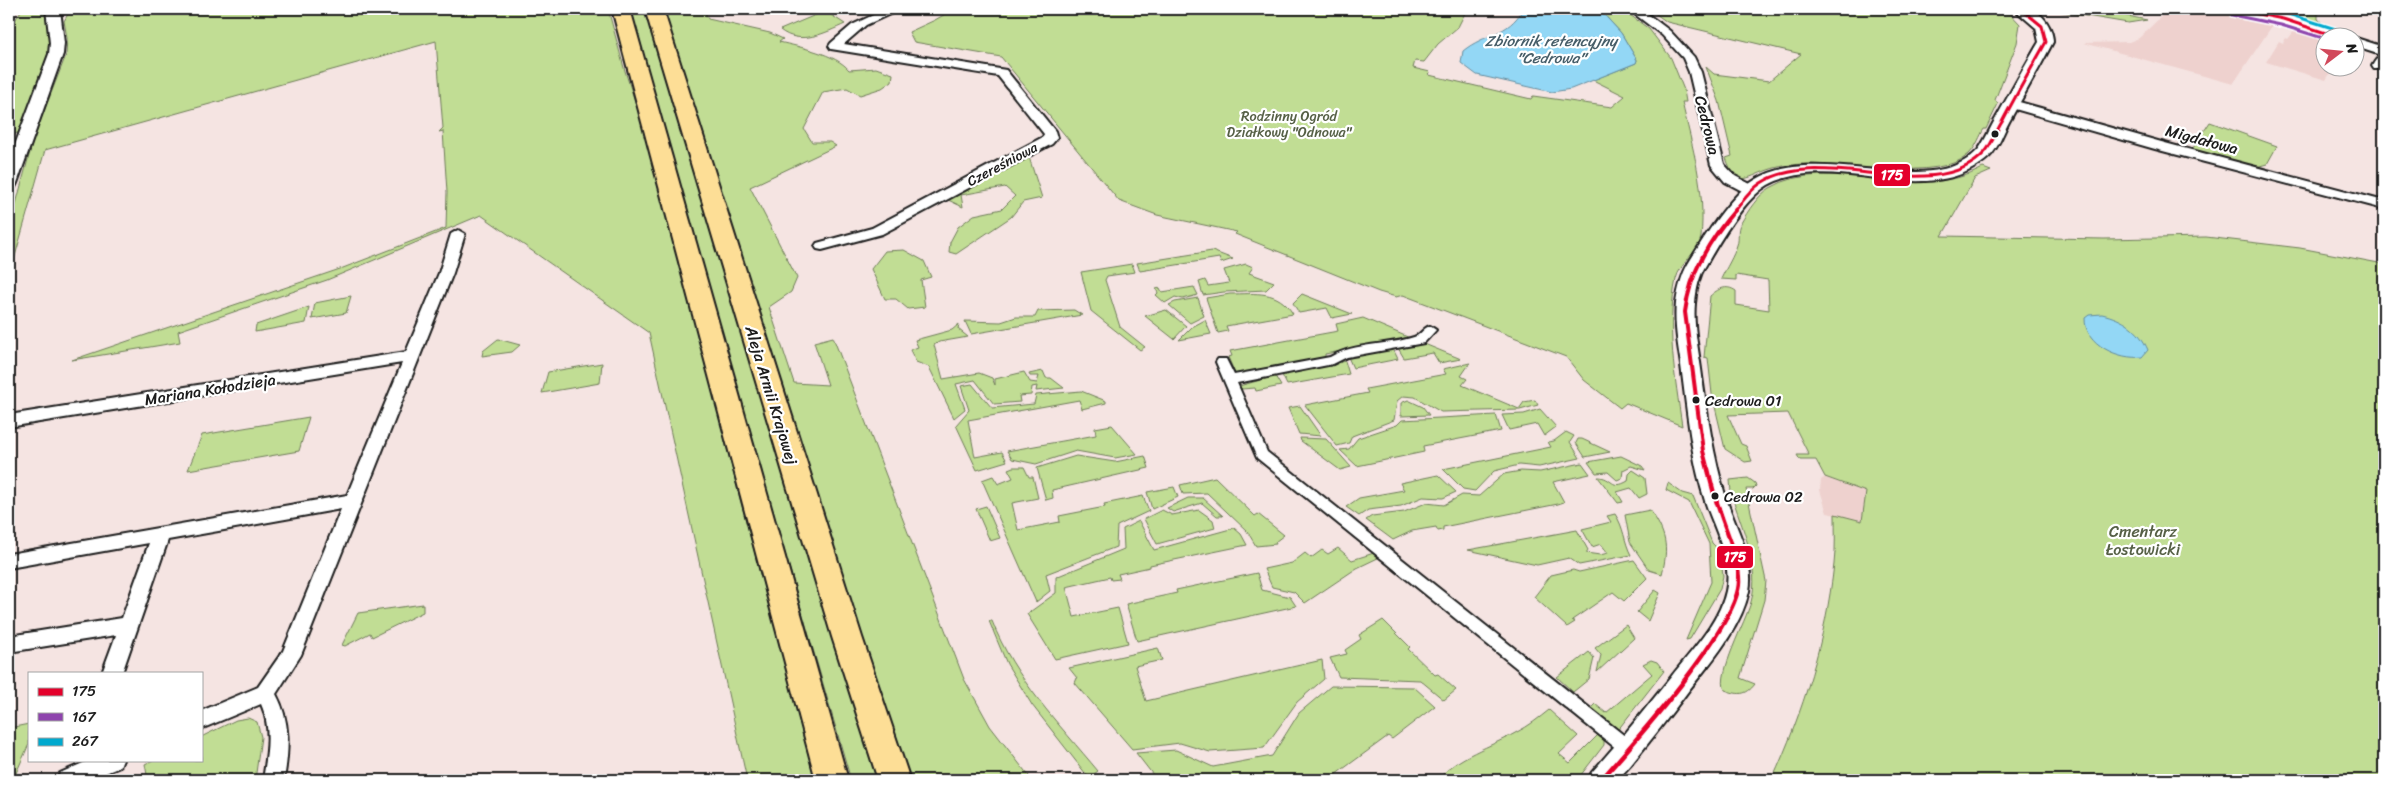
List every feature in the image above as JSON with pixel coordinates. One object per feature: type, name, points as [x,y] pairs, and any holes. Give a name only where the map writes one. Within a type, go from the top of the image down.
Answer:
[{"type":"main road","points":[[621,9],[832,780]]},
{"type":"main road","name":"Aleja Armii Krajowej","points":[[654,9],[847,637],[894,780]]},
{"type":"street","points":[[9,183],[56,54],[57,43],[53,9]]},
{"type":"street","name":"Czereśniowa","points":[[822,246],[877,231],[1050,138],[1050,134],[1002,73],[835,46],[857,25],[895,9]]},
{"type":"street","name":"Cedrowa","points":[[1634,9],[1666,33],[1688,57],[1695,72],[1718,165],[1730,179],[1751,190]]},
{"type":"street","points":[[1601,780],[1629,749],[1708,648],[1729,612],[1738,591],[1738,576],[1732,546],[1714,494],[1701,446],[1685,322],[1686,296],[1692,275],[1701,258],[1751,190],[1772,177],[1812,170],[1923,176],[1961,169],[1972,164],[1986,152],[2046,42],[2047,34],[2039,22],[2021,9]]},
{"type":"street","points":[[2233,9],[2283,14],[2319,28]]},
{"type":"street","points":[[2366,46],[2384,52]]},
{"type":"street","name":"Migdałowa","points":[[2012,104],[2384,205]]},
{"type":"street","points":[[202,720],[265,693],[291,655],[446,273],[458,234]]},
{"type":"street","points":[[1230,380],[1334,360],[1344,354],[1420,340],[1430,330]]},
{"type":"street","name":"Mariana Kołodzieja","points":[[9,421],[412,356]]},
{"type":"street","points":[[1222,362],[1262,454],[1629,749]]},
{"type":"street","points":[[9,561],[354,500]]},
{"type":"street","points":[[112,672],[161,534]]},
{"type":"street","points":[[9,644],[128,625]]},
{"type":"street","points":[[265,693],[274,709],[279,727],[274,780]]},
{"type":"street","points":[[79,771],[106,762]]},
{"type":"shaded area","points":[[2169,9],[2208,9],[2274,23],[2233,84],[2084,43],[2129,42],[2139,38]]},
{"type":"shaded area","points":[[2295,30],[2316,37],[2316,77],[2266,62],[2279,41],[2283,43],[2286,38],[2288,39]]},
{"type":"shaded area","points":[[1825,477],[1866,492],[1862,521],[1827,513],[1820,490],[1821,480]]},
{"type":"green space","points":[[22,9],[45,9],[51,37],[50,55],[21,131],[13,135],[14,131],[9,134],[9,30]]},
{"type":"green space","points":[[71,9],[608,9],[624,68],[648,141],[739,495],[816,780],[747,780],[649,333],[481,215],[327,280],[178,331],[180,342],[72,360],[343,268],[446,228],[447,192],[443,131],[439,132],[443,128],[436,41],[45,150],[12,267],[9,268],[9,230],[34,137],[66,55],[67,38],[64,21]]},
{"type":"green space","points":[[627,9],[646,9],[855,701],[881,780],[851,780]]},
{"type":"green space","points":[[664,9],[704,9],[708,19],[770,33],[783,39],[779,42],[827,55],[843,64],[849,70],[876,68],[893,74],[892,81],[882,88],[860,95],[847,88],[823,92],[804,129],[812,142],[830,142],[836,146],[750,187],[797,278],[791,292],[769,307],[794,383],[828,385],[814,342],[833,337],[964,679],[990,726],[1032,780],[908,780],[671,38]]},
{"type":"green space","name":"Rodzinny Ogród Działkowy \"Odnowa\"","points":[[954,9],[1467,9],[1458,27],[1438,44],[1424,62],[1415,61],[1413,68],[1430,72],[1429,75],[1531,99],[1533,96],[1612,107],[1625,96],[1593,80],[1636,63],[1637,60],[1621,33],[1599,9],[1622,9],[1649,29],[1671,58],[1684,90],[1686,102],[1682,102],[1700,186],[1702,203],[1701,237],[1697,248],[1678,274],[1673,297],[1673,352],[1682,426],[1626,403],[1620,408],[1584,380],[1566,357],[1403,295],[1396,297],[1379,292],[1235,234],[1237,232],[1157,215],[1119,201],[1001,57],[914,42],[909,32]]},
{"type":"green space","points":[[1649,9],[1675,9],[1705,15],[1709,9],[2006,9],[2020,24],[2017,43],[1995,100],[1998,104],[1986,129],[1984,129],[1972,151],[1955,162],[1936,167],[1914,169],[1820,164],[1789,165],[1742,179],[1734,174],[1726,158],[1732,156],[1719,101],[1706,67],[1714,74],[1769,81],[1801,54],[1667,22]]},
{"type":"green space","points":[[2045,9],[2093,9],[2147,20],[2128,23]]},
{"type":"green space","points":[[2294,9],[2318,9],[2318,19],[2328,28],[2288,15]]},
{"type":"green space","points":[[825,11],[845,24],[821,34],[804,38],[788,35],[780,30]]},
{"type":"green space","points":[[2210,122],[2277,146],[2267,164],[2256,167],[2191,151]]},
{"type":"green space","points":[[1028,154],[1042,198],[1023,202],[1011,217],[956,254],[949,252],[950,242],[958,227],[974,215],[1002,209],[1015,196],[1005,187],[961,195],[963,207],[946,199]]},
{"type":"green space","name":"Cmentarz Łostowicki","points":[[1983,168],[1991,171],[1975,178],[1942,236],[2104,239],[2206,237],[2300,248],[2384,264],[2384,780],[1772,780],[1794,728],[1812,675],[1819,647],[1834,564],[1835,514],[1862,521],[1866,492],[1825,477],[1816,460],[1800,460],[1797,455],[1809,455],[1788,413],[1728,415],[1741,444],[1746,446],[1752,461],[1745,462],[1725,449],[1712,394],[1708,358],[1704,357],[1710,296],[1719,289],[1729,288],[1736,291],[1736,305],[1769,310],[1768,280],[1736,275],[1736,280],[1721,279],[1736,249],[1738,231],[1747,213],[1761,195],[1770,188],[1793,179],[1819,175],[1902,181],[1930,181],[1958,178]]},
{"type":"green space","points":[[904,250],[924,261],[931,277],[921,280],[925,307],[908,309],[896,299],[885,299],[871,269],[885,251]]},
{"type":"green space","points":[[1212,251],[1233,259],[1221,263],[1219,258],[1140,271],[1137,263]]},
{"type":"green space","points":[[1132,264],[1135,272],[1107,276],[1105,280],[1120,327],[1145,347],[1140,350],[1091,311],[1081,272]]},
{"type":"green space","points":[[1246,264],[1253,267],[1249,273],[1274,282],[1266,290],[1203,295],[1199,282],[1205,280],[1208,286],[1229,283],[1224,270]]},
{"type":"green space","points":[[1194,287],[1198,295],[1183,299],[1175,297],[1165,303],[1156,295],[1158,293],[1156,289],[1160,288],[1162,292]]},
{"type":"green space","points":[[1230,294],[1257,294],[1273,297],[1280,300],[1293,314],[1226,326],[1228,331],[1218,333],[1206,298]]},
{"type":"green space","points":[[1302,294],[1352,314],[1332,318],[1327,308],[1299,313],[1293,303]]},
{"type":"green space","points":[[351,296],[346,313],[312,319],[315,303]]},
{"type":"green space","points":[[1198,298],[1204,316],[1190,323],[1169,305],[1175,302]]},
{"type":"green space","points":[[309,307],[306,323],[255,332],[256,325]]},
{"type":"green space","points":[[1074,310],[1082,315],[971,334],[965,321],[1001,322],[1016,317],[1035,317],[1038,311]]},
{"type":"green space","points":[[1166,310],[1186,326],[1174,339],[1145,316]]},
{"type":"green space","points":[[1363,318],[1410,338],[1325,354],[1325,357],[1236,376],[1228,357],[1232,356],[1230,351],[1338,331],[1336,324]]},
{"type":"green space","points":[[1205,320],[1211,334],[1179,340],[1192,327]]},
{"type":"green space","points":[[959,324],[958,329],[968,337],[939,342],[934,345],[943,379],[979,373],[992,378],[995,385],[995,379],[1024,372],[1030,382],[1037,383],[1039,376],[1030,376],[1029,374],[1043,371],[1046,378],[1051,378],[1064,388],[1036,391],[1037,386],[1032,387],[1031,395],[1019,396],[1020,402],[994,404],[975,380],[956,384],[965,409],[954,418],[929,367],[916,362],[910,350],[918,347],[915,340],[952,330]]},
{"type":"green space","points":[[498,339],[520,345],[512,352],[482,356],[483,351]]},
{"type":"green space","points":[[1422,343],[1461,359],[1439,363],[1433,353],[1404,358],[1398,348]]},
{"type":"green space","points":[[1393,349],[1398,359],[1353,368],[1348,357]]},
{"type":"green space","points":[[1345,361],[1349,374],[1287,385],[1282,375]]},
{"type":"green space","points":[[602,363],[600,383],[542,393],[548,372]]},
{"type":"green space","points":[[1470,363],[1461,376],[1467,379],[1462,385],[1519,409],[1524,402],[1535,400],[1538,405],[1520,410],[1441,412],[1415,397],[1403,396],[1397,401],[1394,420],[1352,436],[1349,443],[1337,446],[1305,405],[1368,393],[1366,389],[1446,374],[1443,369]]},
{"type":"green space","points":[[1275,376],[1281,386],[1256,391],[1255,388],[1242,389],[1239,386]]},
{"type":"green space","points":[[972,384],[992,408],[1034,404],[1036,395],[1081,391],[1106,401],[1106,403],[1082,409],[1079,400],[968,420],[975,457],[1002,452],[1007,461],[977,470],[956,425],[969,410],[961,386]]},
{"type":"green space","points":[[1408,400],[1423,407],[1429,415],[1401,416],[1401,403]]},
{"type":"green space","points":[[1300,406],[1321,436],[1299,434],[1288,408]]},
{"type":"green space","points":[[1540,409],[1556,427],[1544,436],[1537,424],[1509,430],[1502,415],[1524,414]]},
{"type":"green space","points":[[1496,415],[1501,431],[1423,446],[1424,452],[1357,466],[1340,450],[1349,449],[1358,438],[1397,425],[1402,420]]},
{"type":"green space","points":[[309,417],[299,451],[188,470],[202,435]]},
{"type":"green space","points":[[1112,425],[1137,454],[1115,458],[1076,451],[1036,464],[1012,459],[1007,451],[1096,435],[1095,428]]},
{"type":"green space","points":[[1566,432],[1574,436],[1570,442],[1580,458],[1539,467],[1519,465],[1494,471],[1475,491],[1463,489],[1443,469],[1551,447],[1548,442],[1554,441]]},
{"type":"green space","points":[[1300,438],[1326,439],[1351,467],[1340,470],[1301,441]]},
{"type":"green space","points":[[1578,439],[1582,439],[1610,452],[1585,457],[1576,443]]},
{"type":"green space","points":[[1076,456],[1115,462],[1145,456],[1149,468],[1052,490],[1053,498],[1046,500],[1037,468]]},
{"type":"green space","points":[[1621,456],[1642,466],[1645,470],[1631,466],[1623,470],[1622,478],[1617,480],[1608,472],[1596,473],[1588,462]]},
{"type":"green space","points":[[1582,463],[1590,474],[1553,482],[1564,502],[1558,504],[1443,527],[1443,530],[1438,531],[1436,527],[1412,531],[1393,540],[1366,520],[1372,516],[1404,512],[1426,503],[1444,505],[1462,495],[1479,496],[1504,474],[1521,471],[1540,472]]},
{"type":"green space","points":[[1024,467],[1029,477],[1033,477],[1038,498],[1012,503],[1018,530],[1060,522],[1059,516],[1105,507],[1104,504],[1143,496],[1149,511],[1117,526],[1116,547],[1046,574],[1050,591],[1036,602],[982,480],[993,476],[998,484],[1013,478],[1008,469]]},
{"type":"green space","points":[[1633,470],[1645,478],[1647,494],[1639,498],[1631,488],[1617,492],[1623,502],[1618,503],[1598,477],[1618,485],[1628,481],[1629,474]]},
{"type":"green space","points":[[1438,475],[1456,492],[1443,498],[1423,497],[1401,506],[1368,510],[1359,516],[1346,507],[1359,498],[1404,490],[1400,483]]},
{"type":"green space","points":[[1215,477],[1255,516],[1258,514],[1284,535],[1275,542],[1276,544],[1256,546],[1247,531],[1207,493],[1183,494],[1180,485]]},
{"type":"green space","points":[[1748,478],[1756,486],[1753,489],[1746,489],[1766,581],[1764,600],[1740,678],[1755,684],[1748,691],[1734,693],[1725,690],[1723,683],[1728,661],[1751,602],[1754,575],[1752,561],[1731,493],[1730,480]]},
{"type":"green space","points":[[1668,483],[1682,493],[1693,496],[1712,543],[1720,551],[1723,576],[1720,589],[1690,639],[1686,640],[1711,582],[1709,544],[1689,502],[1666,490]]},
{"type":"green space","points":[[1174,487],[1178,497],[1152,509],[1147,492]]},
{"type":"green space","points":[[1188,498],[1203,498],[1223,516],[1217,516],[1202,503],[1173,512],[1167,508]]},
{"type":"green space","points":[[986,506],[1000,538],[990,541],[976,509]]},
{"type":"green space","points":[[1162,510],[1172,515],[1199,510],[1213,520],[1215,528],[1157,544],[1144,519]]},
{"type":"green space","points":[[1650,510],[1660,526],[1665,540],[1662,574],[1649,570],[1630,542],[1625,515]]},
{"type":"green space","points":[[1615,514],[1631,555],[1579,565],[1569,558],[1537,565],[1468,550],[1577,530],[1588,550],[1586,553],[1600,555],[1608,553],[1601,544],[1592,547],[1582,529],[1611,522],[1607,516]]},
{"type":"green space","points":[[1139,521],[1154,550],[1234,528],[1241,534],[1247,545],[1150,565],[1150,567],[1118,574],[1120,579],[1111,580],[1110,577],[1066,587],[1074,617],[1118,608],[1128,643],[1055,659],[1027,614],[1056,593],[1056,577],[1124,549],[1123,529]]},
{"type":"green space","points":[[1338,548],[1352,560],[1377,552],[1382,556],[1357,568],[1305,603],[1294,592],[1272,587],[1264,569],[1292,563],[1305,553],[1311,558],[1322,550],[1328,554]]},
{"type":"green space","points":[[1634,560],[1647,578],[1624,601],[1613,592],[1572,620],[1575,622],[1567,627],[1534,597],[1551,575],[1573,570],[1579,572]]},
{"type":"green space","points":[[1257,573],[1262,590],[1290,597],[1296,606],[1137,641],[1126,604],[1177,593],[1176,590]]},
{"type":"green space","points":[[1655,590],[1660,593],[1648,621],[1637,612]]},
{"type":"green space","points":[[423,604],[423,612],[372,637],[370,633],[345,646],[342,645],[358,613]]},
{"type":"green space","points":[[1383,620],[1410,647],[1408,649],[1435,675],[1438,674],[1456,690],[1444,700],[1420,680],[1339,677],[1330,658],[1347,654],[1345,650],[1361,639],[1359,635]]},
{"type":"green space","points":[[989,621],[992,621],[1012,662],[1025,681],[1053,718],[1098,771],[1089,778],[1032,705],[1007,664]]},
{"type":"green space","points":[[1626,625],[1634,638],[1597,672],[1601,655],[1595,648]]},
{"type":"green space","points":[[1158,648],[1162,660],[1135,666],[1146,701],[1322,660],[1324,679],[1297,702],[1264,748],[1210,752],[1180,743],[1132,749],[1075,683],[1077,678],[1069,668]]},
{"type":"green space","points":[[1589,652],[1594,658],[1589,679],[1573,692],[1557,677]]},
{"type":"green space","points":[[1651,660],[1657,662],[1664,671],[1617,731],[1591,708],[1595,704],[1606,713],[1652,674],[1643,664]]},
{"type":"green space","points":[[1331,686],[1414,687],[1435,706],[1392,739],[1388,736],[1328,780],[1157,780],[1136,753],[1176,750],[1213,767],[1272,756],[1299,713]]},
{"type":"green space","points":[[1549,710],[1578,736],[1559,754],[1570,763],[1600,733],[1604,739],[1604,745],[1577,780],[1438,780],[1454,764],[1521,730]]},
{"type":"green space","points":[[248,718],[257,722],[261,737],[255,780],[148,780],[145,764],[149,762],[202,762],[202,737],[236,720]]},
{"type":"green space","points":[[28,724],[28,746],[13,780],[9,780],[9,728]]},
{"type":"water","name":"Zbiornik retencyjny \"Cedrowa\"","points":[[1523,9],[1599,9],[1621,33],[1637,60],[1636,63],[1571,89],[1552,92],[1477,75],[1461,63],[1463,51],[1503,29],[1517,18]]},
{"type":"water","points":[[2102,314],[2130,326],[2140,336],[2148,350],[2142,357],[2124,356],[2114,353],[2105,349],[2090,336],[2086,328],[2085,318],[2089,315]]},
{"type":"transit line","name":"175","points":[[1601,780],[1640,735],[1703,655],[1726,619],[1737,593],[1739,582],[1736,559],[1716,501],[1703,451],[1686,330],[1685,312],[1688,289],[1699,261],[1730,216],[1754,188],[1762,182],[1787,172],[1816,170],[1910,176],[1939,175],[1964,168],[1985,152],[2046,42],[2042,26],[2021,9]]},
{"type":"transit line","name":"175","points":[[2233,9],[2283,19],[2316,30]]},
{"type":"transit line","name":"267","points":[[2264,9],[2285,13],[2332,28]]},
{"type":"transit line","name":"167","points":[[2232,15],[2281,25],[2316,36]]},
{"type":"place","name":"Cedrowa 01","points":[[1696,400]]},
{"type":"place","name":"Cedrowa 02","points":[[1715,496]]}]
